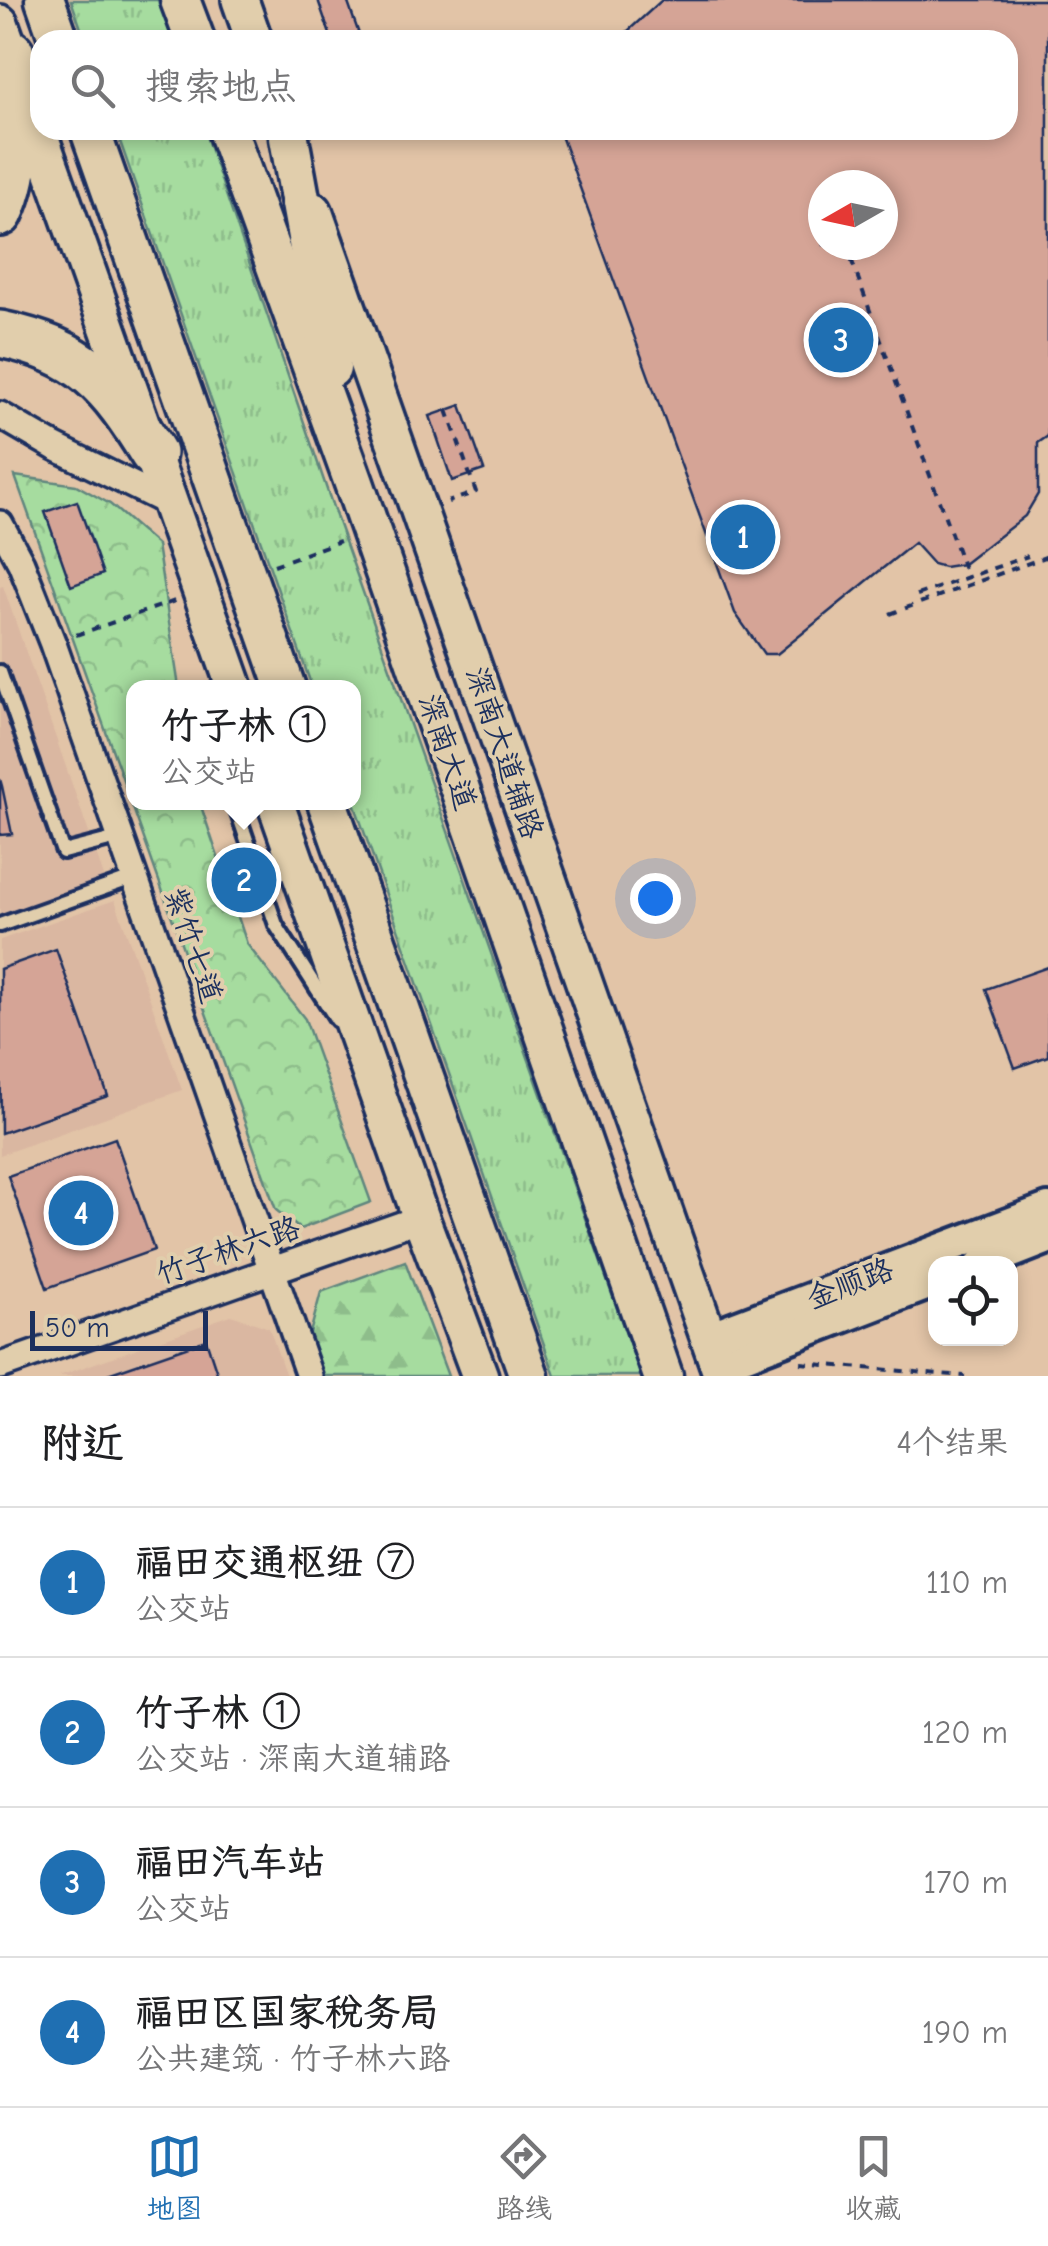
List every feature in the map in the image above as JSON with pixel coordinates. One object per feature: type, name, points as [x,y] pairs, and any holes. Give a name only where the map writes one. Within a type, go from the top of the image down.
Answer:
[{"type":"highway","points":[[0,214],[12,176],[16,144],[16,101],[5,38]]},
{"type":"highway","points":[[0,334],[65,354],[92,373],[116,395],[152,453]]},
{"type":"main road","points":[[45,0],[56,30]]},
{"type":"main road","points":[[180,0],[191,30]]},
{"type":"main road","points":[[240,0],[250,30]]},
{"type":"main road","points":[[5,38],[30,77]]},
{"type":"main road","points":[[5,38],[30,109]]},
{"type":"main road","points":[[41,140],[212,620],[225,679]]},
{"type":"main road","points":[[79,140],[110,187]]},
{"type":"main road","points":[[94,140],[283,680]]},
{"type":"main road","name":"深南大道","points":[[231,140],[663,1376]]},
{"type":"main road","points":[[288,140],[354,484]]},
{"type":"main road","name":"深南大道辅路","points":[[289,140],[716,1359]]},
{"type":"main road","points":[[278,810],[366,1067],[480,1376]]},
{"type":"main road","points":[[330,810],[530,1376]]},
{"type":"street","points":[[0,415],[170,504]]},
{"type":"street","name":"紫竹七道","points":[[2,533],[21,563],[52,644],[309,1376]]},
{"type":"street","name":"竹子林六路","points":[[0,1366],[421,1218]]},
{"type":"street","name":"金顺路","points":[[716,1359],[1038,1227]]},
{"type":"street","name":"金顺路","points":[[994,1256],[1038,1227]]},
{"type":"street","name":"金顺路","points":[[716,1359],[928,1284]]},
{"type":"lane","points":[[0,672],[63,852],[121,836]]},
{"type":"lane","points":[[237,810],[276,925],[366,1067]]},
{"type":"lane","points":[[0,924],[134,876]]},
{"type":"path","points":[[851,260],[968,578]]},
{"type":"path","points":[[447,410],[470,474]]},
{"type":"path","points":[[917,595],[1028,556]]},
{"type":"path","points":[[890,614],[1048,556]]},
{"type":"path","points":[[792,1362],[966,1376]]},
{"type":"shaded area","points":[[3,586],[105,879],[0,916],[0,587]]},
{"type":"shaded area","points":[[115,900],[182,1090],[0,1155],[0,940]]},
{"type":"shaded area","points":[[231,1315],[269,1328],[286,1376],[59,1376]]},
{"type":"green space","points":[[71,0],[159,0],[170,30],[82,30]]},
{"type":"green space","points":[[120,140],[207,140],[336,516],[641,1376],[555,1376],[356,810],[361,810],[361,680],[310,680]]},
{"type":"green space","points":[[15,476],[76,485],[110,504],[157,545],[178,680],[126,680],[126,788]]},
{"type":"green space","points":[[134,810],[202,810],[247,944],[305,1019],[371,1202],[300,1229],[276,1210]]},
{"type":"green space","points":[[405,1261],[448,1376],[323,1376],[309,1337],[321,1292]]},
{"type":"building","points":[[318,0],[347,0],[358,30],[328,30]]},
{"type":"building","points":[[662,0],[1048,0],[1048,436],[1038,443],[1038,494],[1025,516],[963,564],[933,564],[914,543],[777,654],[764,654],[735,613],[563,140],[1018,140],[1018,30],[629,30]]},
{"type":"building","points":[[461,405],[484,470],[452,481],[430,416]]},
{"type":"building","points":[[77,501],[103,574],[71,586],[45,512]]},
{"type":"building","points":[[0,779],[2,786],[12,834],[0,835]]},
{"type":"building","points":[[56,949],[108,1096],[1,1133],[0,969]]},
{"type":"building","points":[[1048,967],[1048,1056],[1015,1068],[986,989]]},
{"type":"building","points":[[115,1138],[154,1250],[47,1288],[8,1176]]},
{"type":"building","points":[[206,1340],[218,1376],[102,1376]]},
{"type":"place","name":"福田汽车站","points":[[841,340]]},
{"type":"place","name":"福田交通枢纽 ⑦","points":[[743,537]]},
{"type":"place","name":"竹子林 ①","points":[[244,880]]},
{"type":"place","name":"福田区国家税务局","points":[[81,1213]]}]
